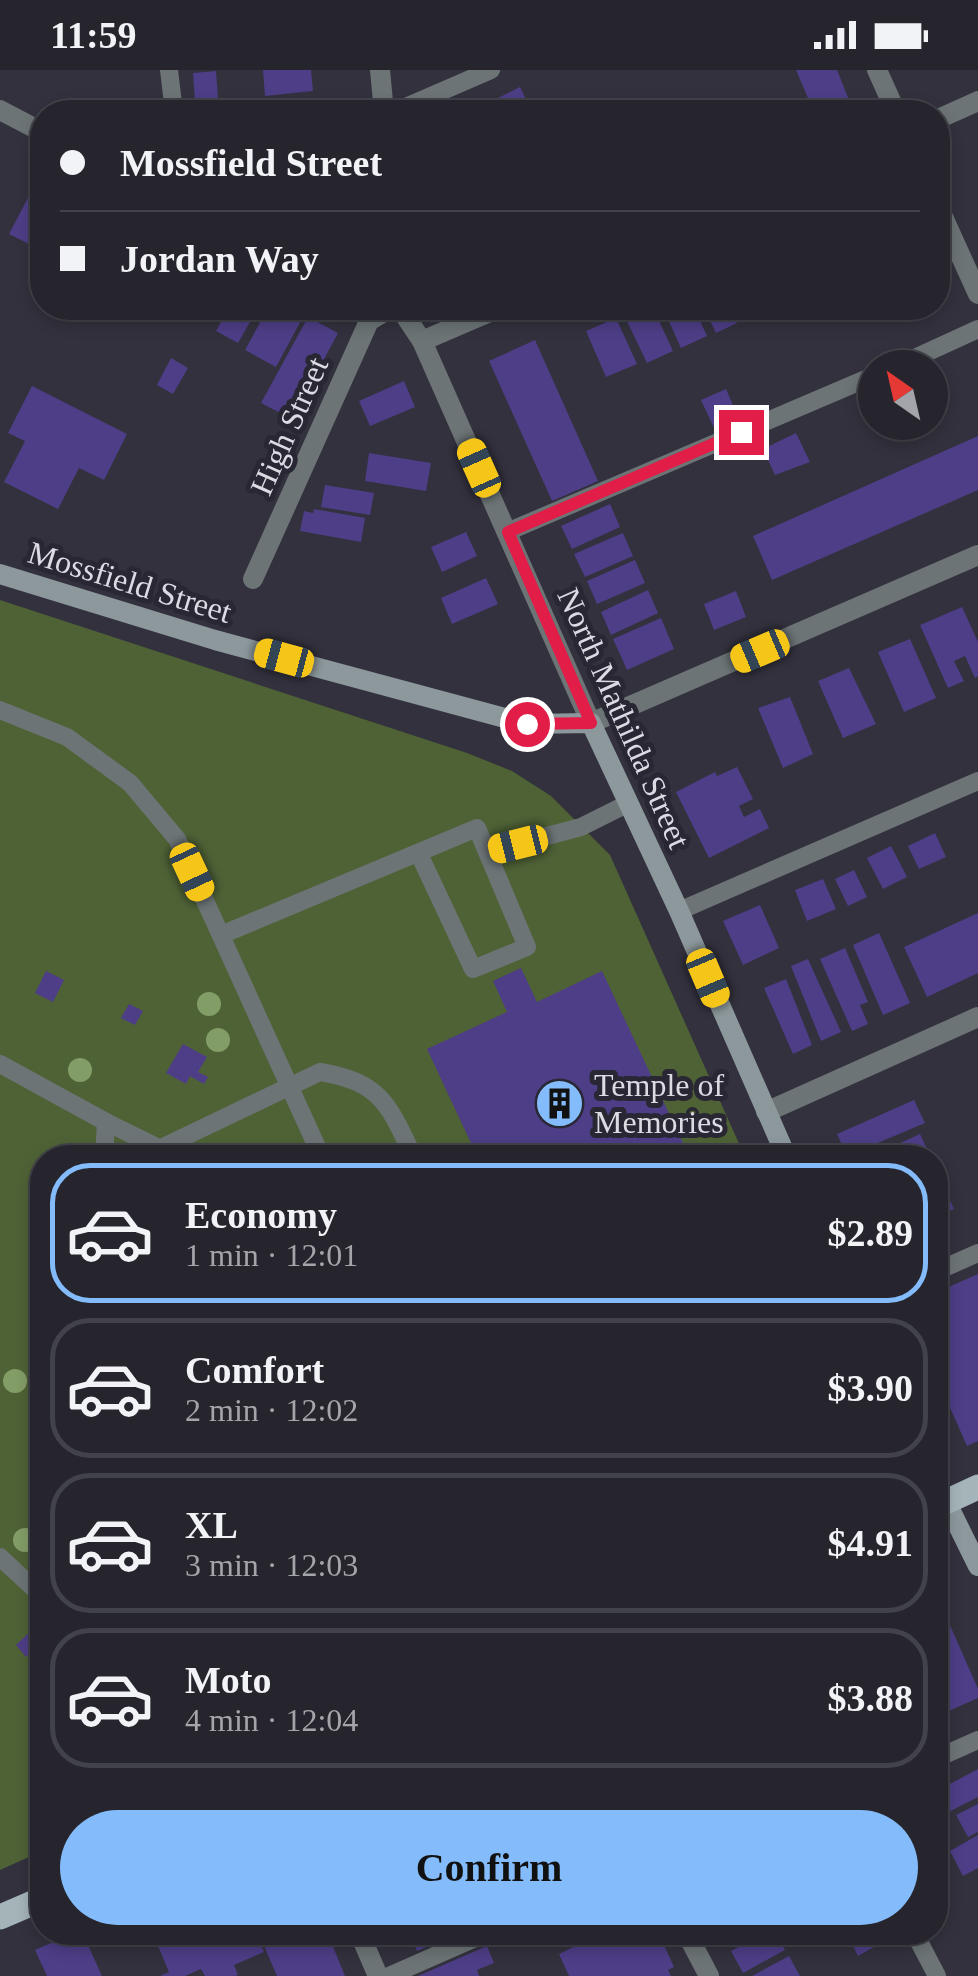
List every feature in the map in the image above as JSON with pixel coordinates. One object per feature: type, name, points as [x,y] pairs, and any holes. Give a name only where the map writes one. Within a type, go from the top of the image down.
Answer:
[{"type":"main road","points":[[948,1494],[978,1487]]},
{"type":"main road","points":[[0,1917],[30,1904]]},
{"type":"street","points":[[380,70],[383,100]]},
{"type":"street","points":[[877,70],[891,100]]},
{"type":"street","points":[[950,114],[978,102]]},
{"type":"street","points":[[0,110],[30,126]]},
{"type":"street","points":[[950,232],[978,294]]},
{"type":"street","name":"High Street","points":[[253,579],[370,320]]},
{"type":"street","name":"North Mathilda Street","points":[[408,320],[422,340],[781,1145]]},
{"type":"street","points":[[422,340],[470,320]]},
{"type":"street","points":[[591,723],[978,555]]},
{"type":"street","name":"Mossfield Street","points":[[0,574],[215,640],[527,724],[591,723]]},
{"type":"street","points":[[766,1112],[978,1017]]},
{"type":"street","points":[[948,1512],[978,1566]]},
{"type":"street","points":[[364,1945],[378,1976]]},
{"type":"street","points":[[693,1945],[709,1976]]},
{"type":"lane","points":[[169,70],[173,100]]},
{"type":"lane","points":[[422,100],[491,70]]},
{"type":"lane","points":[[932,350],[978,329]]},
{"type":"lane","points":[[508,532],[858,382]]},
{"type":"lane","points":[[0,710],[67,737],[130,782],[177,840],[316,1145]]},
{"type":"lane","points":[[679,910],[978,781]]},
{"type":"lane","points":[[486,852],[581,827],[629,804]]},
{"type":"lane","points":[[221,936],[478,828],[527,947],[473,969],[419,854]]},
{"type":"lane","points":[[0,1064],[155,1145]]},
{"type":"lane","points":[[167,1145],[320,1072],[374,1090],[394,1116],[408,1145]]},
{"type":"lane","points":[[105,1145],[106,1122]]},
{"type":"lane","points":[[948,1266],[978,1253]]},
{"type":"lane","points":[[0,1556],[30,1585]]},
{"type":"lane","points":[[948,1753],[978,1740]]},
{"type":"lane","points":[[389,1976],[459,1945]]},
{"type":"lane","points":[[921,1945],[937,1976]]},
{"type":"green space","points":[[0,600],[467,753],[512,771],[551,796],[610,855],[740,1145],[30,1145],[30,1856],[0,1870]]},
{"type":"building","points":[[263,70],[311,70],[313,91],[265,96]]},
{"type":"building","points":[[796,70],[837,70],[849,100],[809,100]]},
{"type":"building","points":[[216,71],[218,99],[195,100],[193,73]]},
{"type":"building","points":[[520,87],[526,100],[494,100]]},
{"type":"building","points":[[30,194],[30,244],[9,234]]},
{"type":"building","points":[[222,320],[251,320],[238,343],[216,331]]},
{"type":"building","points":[[261,320],[301,320],[276,367],[245,350]]},
{"type":"building","points":[[306,320],[338,333],[292,419],[261,403]]},
{"type":"building","points":[[617,320],[637,364],[606,377],[586,331]]},
{"type":"building","points":[[626,320],[659,320],[673,351],[647,363]]},
{"type":"building","points":[[668,320],[700,320],[707,336],[681,348]]},
{"type":"building","points":[[710,320],[735,320],[737,323],[716,333]]},
{"type":"building","points":[[535,340],[598,481],[552,501],[489,361]]},
{"type":"building","points":[[171,358],[188,368],[173,394],[157,385]]},
{"type":"building","points":[[404,381],[415,407],[370,426],[359,401]]},
{"type":"building","points":[[32,386],[127,434],[104,480],[79,468],[58,509],[4,482],[25,441],[8,433]]},
{"type":"building","points":[[726,389],[738,417],[714,428],[701,400]]},
{"type":"building","points":[[796,433],[810,462],[775,475],[763,449]]},
{"type":"building","points":[[978,436],[978,490],[772,580],[753,536]]},
{"type":"building","points":[[369,453],[431,463],[426,491],[365,481]]},
{"type":"building","points":[[325,485],[374,493],[370,515],[321,507]]},
{"type":"building","points":[[610,504],[620,527],[572,549],[561,526]]},
{"type":"building","points":[[314,509],[365,518],[361,542],[300,531],[304,511],[313,513]]},
{"type":"building","points":[[466,532],[477,556],[442,572],[431,547]]},
{"type":"building","points":[[623,533],[633,556],[585,577],[574,554]]},
{"type":"building","points":[[635,560],[645,583],[597,604],[587,581]]},
{"type":"building","points":[[486,578],[498,604],[452,624],[441,598]]},
{"type":"building","points":[[648,590],[658,613],[611,635],[601,612]]},
{"type":"building","points":[[736,591],[746,617],[714,630],[704,604]]},
{"type":"building","points":[[962,607],[978,642],[978,676],[975,678],[965,656],[954,661],[964,681],[948,688],[920,625]]},
{"type":"building","points":[[661,618],[674,649],[627,670],[613,639]]},
{"type":"building","points":[[910,639],[936,698],[904,712],[878,652]]},
{"type":"building","points":[[849,668],[876,724],[843,738],[818,681]]},
{"type":"building","points":[[790,697],[813,754],[783,768],[758,708]]},
{"type":"building","points":[[737,767],[753,799],[739,806],[744,817],[760,809],[769,828],[709,858],[676,792],[715,772],[717,776]]},
{"type":"building","points":[[935,833],[946,857],[919,869],[908,846]]},
{"type":"building","points":[[891,846],[907,877],[883,889],[867,858]]},
{"type":"building","points":[[854,870],[867,897],[848,906],[835,879]]},
{"type":"building","points":[[823,879],[836,909],[807,921],[795,890]]},
{"type":"building","points":[[760,905],[779,948],[743,965],[723,921]]},
{"type":"building","points":[[978,913],[978,973],[927,997],[904,947]]},
{"type":"building","points":[[879,933],[910,1003],[883,1015],[853,945]]},
{"type":"building","points":[[845,948],[868,1002],[860,1005],[868,1024],[852,1031],[820,959]]},
{"type":"building","points":[[808,959],[841,1032],[821,1041],[791,966]]},
{"type":"building","name":"Temple of Memories","points":[[521,968],[537,1002],[602,971],[684,1145],[472,1145],[427,1049],[507,1012],[493,981]]},
{"type":"building","points":[[46,971],[64,980],[53,1002],[35,993]]},
{"type":"building","points":[[786,979],[812,1045],[793,1054],[764,988]]},
{"type":"building","points":[[129,1004],[143,1011],[135,1025],[121,1018]]},
{"type":"building","points":[[183,1044],[207,1057],[198,1072],[208,1077],[204,1084],[190,1076],[186,1084],[166,1073]]},
{"type":"building","points":[[914,1100],[925,1123],[873,1145],[842,1145],[837,1134]]},
{"type":"building","points":[[920,1134],[925,1145],[896,1145]]},
{"type":"building","points":[[978,1274],[978,1441],[967,1446],[948,1403],[948,1287]]},
{"type":"building","points":[[948,1621],[978,1689],[978,1698],[948,1711]]},
{"type":"building","points":[[30,1632],[30,1653],[26,1657],[16,1645]]},
{"type":"building","points":[[978,1769],[978,1797],[948,1812],[948,1785]]},
{"type":"building","points":[[978,1804],[978,1832],[968,1837],[956,1815]]},
{"type":"building","points":[[978,1835],[978,1868],[963,1876],[950,1851]]},
{"type":"building","points":[[46,1945],[88,1945],[102,1976],[47,1976],[35,1950]]},
{"type":"building","points":[[158,1945],[261,1945],[264,1952],[234,1965],[238,1975],[235,1976],[205,1976],[201,1969],[185,1976],[160,1976],[169,1972]]},
{"type":"building","points":[[264,1945],[332,1945],[345,1976],[277,1976]]},
{"type":"building","points":[[577,1945],[664,1945],[674,1967],[668,1970],[671,1976],[569,1976],[559,1954]]},
{"type":"building","points":[[742,1945],[782,1945],[785,1950],[743,1973],[731,1951]]},
{"type":"building","points":[[852,1945],[877,1945],[858,1956]]},
{"type":"building","points":[[487,1946],[494,1963],[477,1970],[479,1976],[418,1976]]},
{"type":"building","points":[[789,1956],[800,1976],[752,1976]]},
{"type":"place","name":"Temple of Memories","points":[[559,1103]]},
{"type":"route","points":[[527,724],[591,723],[508,532],[741,432]]}]
